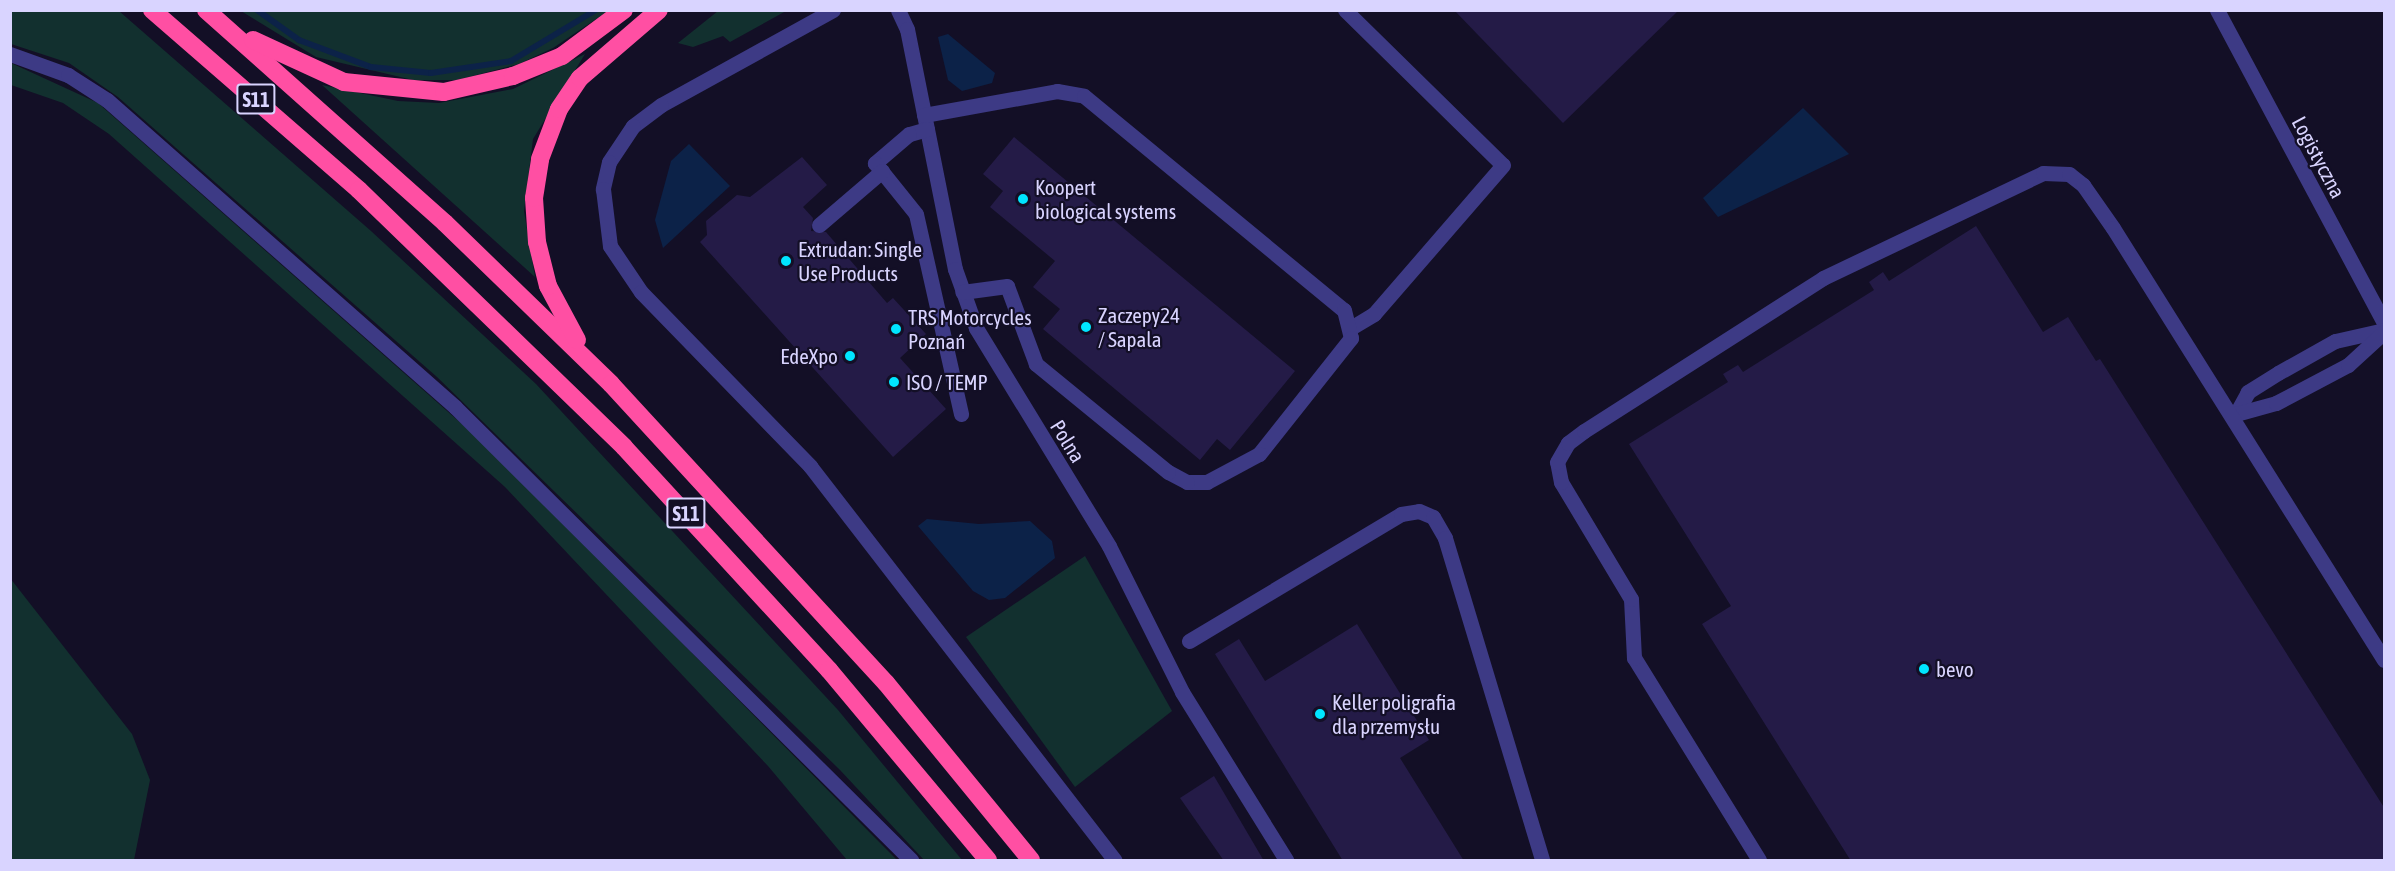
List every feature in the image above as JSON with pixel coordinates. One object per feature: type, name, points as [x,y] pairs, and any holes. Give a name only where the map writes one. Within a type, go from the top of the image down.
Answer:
[{"type":"highway","name":"S11","points":[[152,10],[359,190],[615,438],[829,670],[988,861]]},
{"type":"highway","points":[[207,11],[324,77],[424,93],[480,86],[528,71],[577,47],[624,10]]},
{"type":"highway","points":[[611,384],[563,320],[548,286],[536,231],[535,180],[551,124],[580,78],[659,10]]},
{"type":"highway","name":"S11","points":[[207,11],[445,223],[611,384],[886,683],[1031,861]]},
{"type":"street","points":[[833,10],[661,105],[633,126],[609,162],[603,189],[610,246],[641,292],[816,472],[1115,861]]},
{"type":"street","name":"Polna","points":[[898,10],[926,122],[962,292],[993,360],[1109,546],[1182,692],[1286,861]]},
{"type":"street","points":[[1345,10],[1503,165],[1374,314],[1352,327]]},
{"type":"street","name":"Logistyczna","points":[[2217,10],[2385,322]]},
{"type":"street","points":[[10,54],[68,75],[107,100],[455,407],[911,861]]},
{"type":"street","points":[[961,414],[920,223],[875,163],[926,122],[1057,91],[1084,96],[1344,310],[1352,327],[1348,347],[1259,454],[1207,482],[1187,482],[1168,472],[1036,364],[1010,289],[998,284],[962,292]]},
{"type":"street","points":[[819,225],[882,171]]},
{"type":"street","points":[[1759,861],[1634,658],[1631,599],[1561,482],[1557,462],[1568,443],[1584,431],[1823,278],[2043,174],[2069,174],[2107,219],[2385,660]]},
{"type":"street","points":[[2385,331],[2348,364],[2276,403],[2236,414],[2248,392],[2335,341],[2385,331]]},
{"type":"street","points":[[1189,641],[1401,514],[1419,511],[1433,517],[1445,538],[1542,861]]},
{"type":"green space","points":[[10,11],[119,11],[371,231],[536,384],[838,710],[962,860],[924,860],[840,770],[437,377],[118,97],[69,63],[11,44]]},
{"type":"green space","points":[[241,11],[608,11],[553,48],[519,64],[457,80],[413,80],[316,57]]},
{"type":"green space","points":[[718,11],[786,11],[730,42],[723,36],[693,47],[678,43]]},
{"type":"green space","points":[[585,54],[533,139],[524,211],[535,277],[322,85],[398,101],[439,103],[513,89]]},
{"type":"green space","points":[[11,63],[98,103],[489,448],[897,860],[847,860],[768,766],[505,487],[109,134],[63,103],[11,85]]},
{"type":"green space","points":[[1085,556],[1172,711],[1075,787],[966,637]]},
{"type":"green space","points":[[10,578],[132,734],[150,780],[134,860],[11,860]]},
{"type":"water","points":[[948,34],[995,73],[992,83],[962,91],[948,80],[938,37]]},
{"type":"water","points":[[1803,108],[1849,154],[1718,217],[1703,198]]},
{"type":"water","points":[[689,144],[730,186],[663,248],[655,220],[671,161]]},
{"type":"water","points":[[927,519],[979,524],[1030,521],[1052,541],[1055,558],[1005,598],[989,600],[973,591],[918,526]]},
{"type":"building","points":[[1454,10],[1679,10],[1563,123]]},
{"type":"building","points":[[1014,137],[1295,371],[1230,450],[1217,439],[1200,460],[1043,329],[1060,309],[1033,287],[1055,261],[990,207],[1003,191],[983,174]]},
{"type":"building","points":[[802,157],[827,185],[803,207],[813,218],[811,231],[826,232],[887,303],[893,298],[926,334],[900,358],[946,409],[893,457],[700,242],[707,235],[706,221],[737,195],[750,197]]},
{"type":"building","points":[[1976,226],[2043,332],[2068,317],[2096,361],[2100,359],[2385,809],[2385,861],[1851,861],[1702,624],[1731,606],[1629,444],[1728,382],[1723,374],[1738,365],[1743,372],[1874,290],[1869,282],[1883,272],[1889,281]]},
{"type":"building","points":[[1357,624],[1429,740],[1400,758],[1464,861],[1343,861],[1215,654],[1239,639],[1265,681]]},
{"type":"building","points":[[1214,776],[1264,861],[1224,861],[1180,798]]},
{"type":"waterway","points":[[257,10],[299,40],[371,67],[431,73],[511,61],[596,10]]},
{"type":"place","name":"Koopert biological systems","points":[[1023,199]]},
{"type":"place","name":"Extrudan: Single Use Products","points":[[786,261]]},
{"type":"place","name":"Zaczepy24 / Sapala","points":[[1086,327]]},
{"type":"place","name":"TRS Motorcycles Poznań","points":[[896,329]]},
{"type":"place","name":"EdeXpo","points":[[850,356]]},
{"type":"place","name":"ISO / TEMP","points":[[894,382]]},
{"type":"place","name":"bevo","points":[[1924,669]]},
{"type":"place","name":"Keller poligrafia dla przemysłu","points":[[1320,714]]}]
